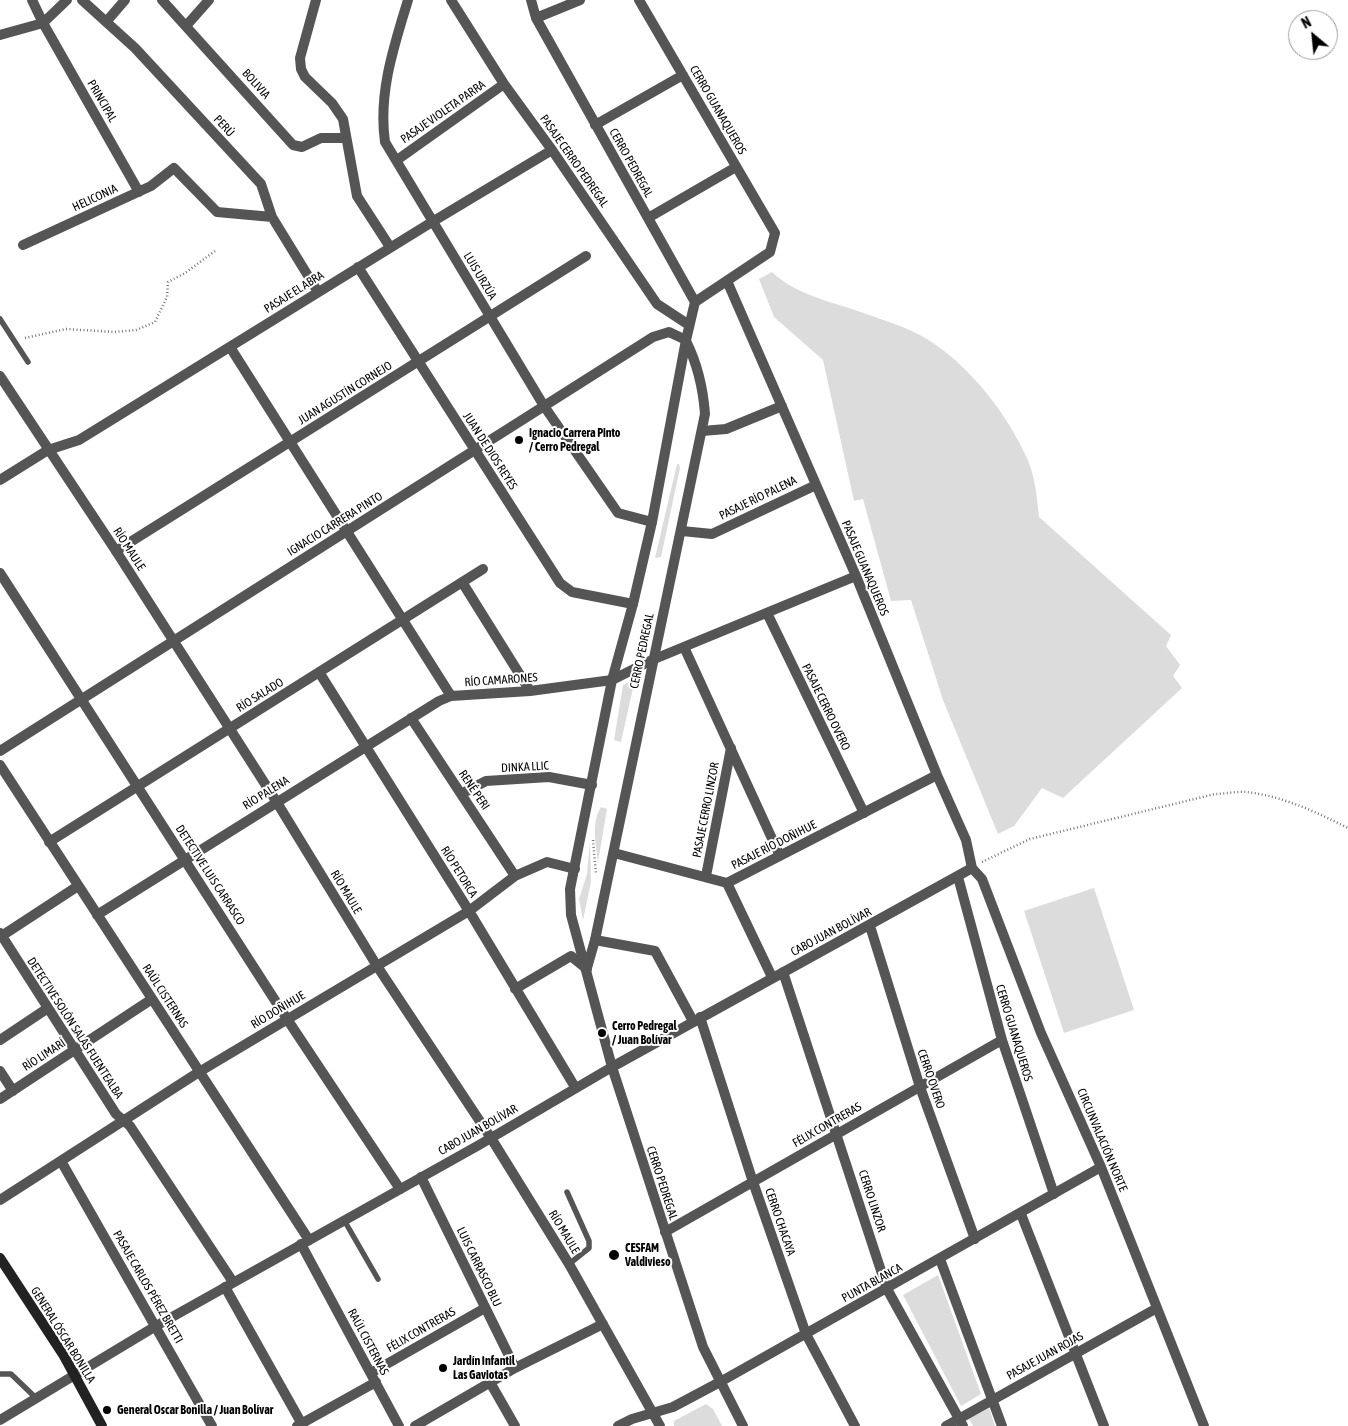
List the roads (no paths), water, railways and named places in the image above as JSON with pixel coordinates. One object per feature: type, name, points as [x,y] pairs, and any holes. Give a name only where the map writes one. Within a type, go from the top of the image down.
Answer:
[{"type":"main road","name":"GENERAL ÓSCAR BONILLA","points":[[0,1258],[74,1374],[102,1426]]},
{"type":"street","name":"PRINCIPAL","points":[[32,0],[43,23],[139,192]]},
{"type":"street","points":[[0,35],[43,23],[67,0]]},
{"type":"street","name":"PERÚ","points":[[82,0],[135,48],[261,184],[272,217],[318,292]]},
{"type":"street","points":[[106,22],[126,0]]},
{"type":"street","name":"BOLIVIA","points":[[162,0],[293,145],[302,147],[321,138],[346,138]]},
{"type":"street","points":[[186,26],[210,0]]},
{"type":"street","points":[[316,0],[300,58],[302,70],[305,78],[332,103],[343,119],[357,196],[390,248]]},
{"type":"street","name":"LUIS URZÚA","points":[[408,0],[387,70],[383,130],[385,142],[544,406],[618,513],[652,522]]},
{"type":"street","name":"PASAJE CERRO PEDREGAL","points":[[451,0],[504,84],[552,150],[657,304],[689,325]]},
{"type":"street","name":"CERRO PEDREGAL","points":[[531,0],[536,18],[695,302],[686,340],[652,522],[633,604],[612,680],[570,889],[571,914],[612,1067],[703,1347],[744,1426]]},
{"type":"street","points":[[536,18],[580,0]]},
{"type":"street","name":"CERRO GUANAQUEROS","points":[[639,0],[775,233],[770,252],[727,281]]},
{"type":"street","points":[[595,125],[683,75]]},
{"type":"street","name":"PASAJE VIOLETA PARRA","points":[[396,160],[504,84]]},
{"type":"street","name":"PASAJE EL ABRA","points":[[0,480],[48,450],[79,440],[358,267],[552,150]]},
{"type":"street","points":[[648,218],[736,167]]},
{"type":"street","name":"HELICONIA","points":[[23,245],[151,186],[174,168],[217,212],[272,217]]},
{"type":"street","name":"JUAN AGUSTÍN CORNEJO","points":[[116,551],[586,256]]},
{"type":"street","name":"JUAN DE DIOS REYES","points":[[358,267],[474,450],[566,589],[633,604]]},
{"type":"street","points":[[695,302],[727,281]]},
{"type":"street","name":"PASAJE GUANAQUEROS","points":[[727,281],[856,576],[937,775],[966,840],[972,868]]},
{"type":"street","name":"IGNACIO CARRERA PINTO","points":[[0,751],[652,337],[669,332],[686,340]]},
{"type":"street","name":"CERRO PEDREGAL","points":[[587,969],[614,852],[652,660],[682,531],[705,414],[703,385],[696,362],[686,340]]},
{"type":"street","name":"RÍO CAMARONES","points":[[230,347],[451,696],[530,691],[612,680],[652,660],[856,576]]},
{"type":"street","name":"RÍO MAULE","points":[[0,376],[116,551],[276,801],[376,966],[491,1138],[569,1264],[660,1426]]},
{"type":"street","points":[[702,431],[726,429],[782,406]]},
{"type":"street","name":"PASAJE RÍO PALENA","points":[[682,531],[712,534],[816,485]]},
{"type":"street","name":"RÍO SALADO","points":[[50,842],[483,569]]},
{"type":"street","name":"DETECTIVE LUIS CARRASCO","points":[[0,573],[287,1019],[400,1189]]},
{"type":"street","points":[[462,582],[530,691]]},
{"type":"street","name":"PASAJE CERRO OVERO","points":[[767,613],[864,813]]},
{"type":"street","name":"PASAJE CERRO LINZOR","points":[[684,647],[780,856]]},
{"type":"street","name":"RÍO PETORCA","points":[[318,672],[469,911],[575,1087]]},
{"type":"street","name":"RÍO PALENA","points":[[97,915],[365,745],[451,696]]},
{"type":"street","name":"RENÉ PERI","points":[[411,718],[515,876]]},
{"type":"street","name":"PASAJE CERRO LINZOR","points":[[706,876],[731,748]]},
{"type":"street","name":"RAÚL CISTERNAS","points":[[0,766],[199,1072],[305,1242],[399,1426]]},
{"type":"street","name":"PASAJE RÍO DOÑIHUE","points":[[614,852],[727,883],[937,775]]},
{"type":"street","name":"DINKA LLIC","points":[[461,794],[486,782],[540,777],[592,784]]},
{"type":"street","name":"RÍO DOÑIHUE","points":[[0,1200],[199,1072],[469,911],[515,876],[547,862],[574,869]]},
{"type":"street","name":"CABO JUAN BOLÍVAR","points":[[2,1422],[74,1374],[156,1326],[491,1138],[575,1087],[696,1019],[870,926],[972,868]]},
{"type":"street","name":"CIRCUNVALACIÓN NORTE","points":[[972,868],[982,879],[1041,1033],[1102,1168],[1204,1426]]},
{"type":"street","name":"CERRO GUANAQUEROS","points":[[958,877],[1002,1040],[1054,1194]]},
{"type":"street","points":[[727,883],[772,978]]},
{"type":"street","points":[[1,935],[78,886]]},
{"type":"street","name":"CERRO OVERO","points":[[870,926],[920,1087],[975,1239]]},
{"type":"street","name":"DETECTIVE SOLÓN SALAS FUENTEALBA","points":[[1,935],[116,1114],[130,1126],[229,1285],[301,1425]]},
{"type":"street","name":"CERRO CHACAYA","points":[[595,940],[655,951],[696,1019],[806,1334],[855,1426]]},
{"type":"street","points":[[516,989],[571,956],[587,969]]},
{"type":"street","name":"CERRO LINZOR","points":[[783,972],[887,1289],[961,1422]]},
{"type":"street","name":"RÍO LIMARÍ","points":[[0,1099],[152,999]]},
{"type":"street","points":[[0,1040],[48,1008]]},
{"type":"street","name":"FÉLIX CONTRERAS","points":[[665,1232],[1002,1040]]},
{"type":"street","points":[[0,1071],[12,1091]]},
{"type":"street","name":"PASAJE CARLOS PÉREZ BRETTI","points":[[61,1161],[212,1426]]},
{"type":"street","name":"PUNTA BLANCA","points":[[618,1426],[632,1419],[673,1407],[720,1382],[1102,1168]]},
{"type":"street","name":"LUIS CARRASCO BLU","points":[[421,1177],[515,1368]]},
{"type":"street","points":[[1021,1214],[1104,1426]]},
{"type":"street","points":[[940,1259],[1002,1426]]},
{"type":"street","name":"FÉLIX CONTRERAS","points":[[301,1425],[485,1308]]},
{"type":"street","name":"PASAJE JUAN ROJAS","points":[[946,1426],[961,1422],[993,1400],[1157,1308]]},
{"type":"street","points":[[415,1426],[491,1384],[515,1368],[602,1324]]},
{"type":"street","points":[[491,1384],[515,1426]]},
{"type":"lane","points":[[0,318],[28,362]]},
{"type":"lane","points":[[567,1192],[588,1241],[589,1248],[569,1264]]},
{"type":"lane","points":[[344,1220],[378,1278]]},
{"type":"lane","points":[[0,1374],[11,1374],[36,1398]]},
{"type":"place","name":"Ignacio Carrera Pinto / Cerro Pedregal","points":[[519,440]]},
{"type":"place","name":"Cerro Pedregal / Juan Bolívar","points":[[602,1033]]},
{"type":"place","name":"CESFAM Valdivieso","points":[[614,1255]]},
{"type":"place","name":"Jardín Infantil Las Gaviotas","points":[[443,1368]]},
{"type":"place","name":"General Oscar Bonilla / Juan Bolívar","points":[[107,1410]]}]
